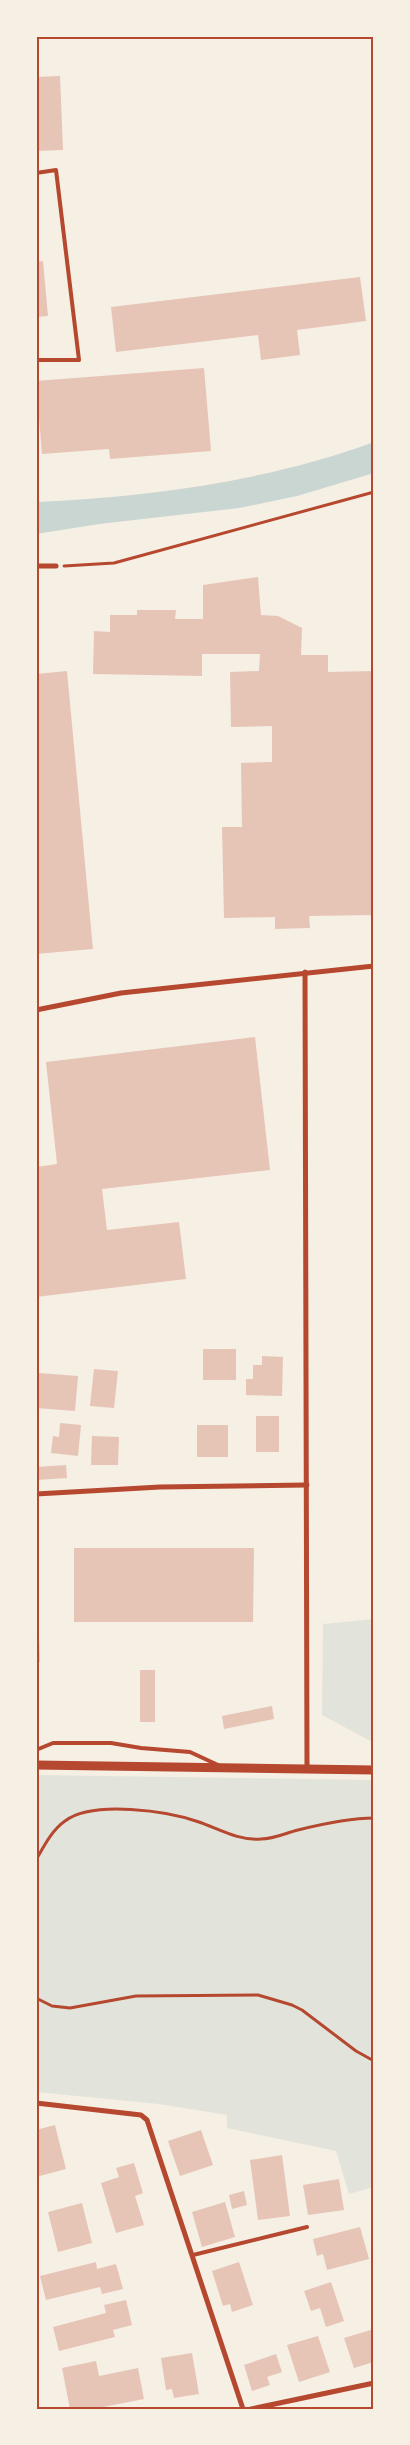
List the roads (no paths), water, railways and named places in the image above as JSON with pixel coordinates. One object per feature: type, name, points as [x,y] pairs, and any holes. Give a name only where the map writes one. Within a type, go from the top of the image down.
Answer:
[{"type":"street","points":[[36,566],[56,566]]},
{"type":"street","points":[[36,1010],[121,993],[374,966]]},
{"type":"street","points":[[304,972],[307,1769]]},
{"type":"street","points":[[36,1494],[160,1487],[307,1485]]},
{"type":"street","points":[[36,1765],[374,1770]]},
{"type":"street","points":[[36,2103],[145,2117],[193,2255],[243,2409]]},
{"type":"street","points":[[251,2409],[374,2383]]},
{"type":"lane","points":[[36,173],[56,170],[79,360],[36,360]]},
{"type":"lane","points":[[36,1750],[53,1744],[111,1743],[190,1752],[224,1768]]},
{"type":"lane","points":[[193,2255],[307,2227]]}]
